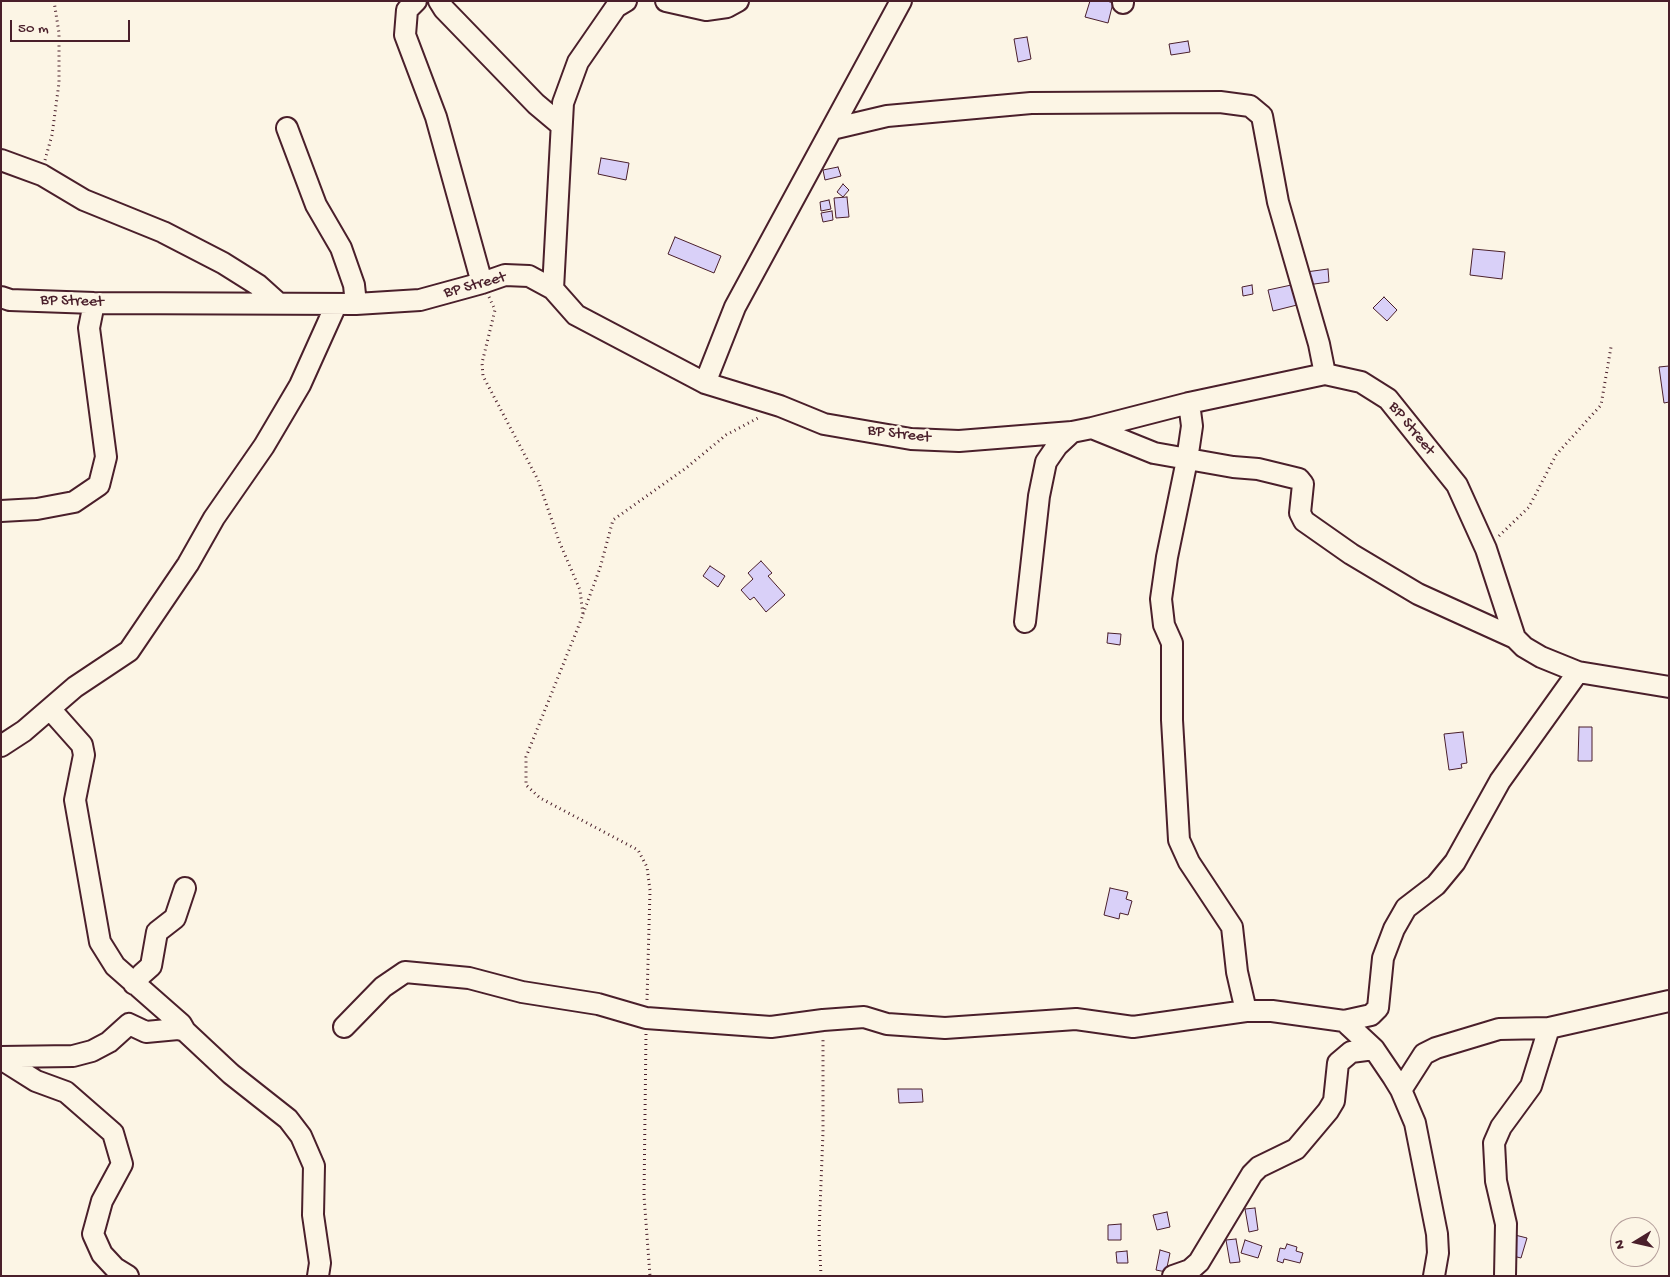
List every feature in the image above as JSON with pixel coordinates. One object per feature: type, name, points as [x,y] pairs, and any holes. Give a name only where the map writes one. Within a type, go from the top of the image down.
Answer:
[{"type":"street","points":[[416,1],[407,10],[405,36],[436,118],[482,283]]},
{"type":"street","points":[[439,1],[444,9],[536,104],[561,125]]},
{"type":"street","points":[[552,289],[563,103],[578,62],[616,7],[626,1]]},
{"type":"street","points":[[666,1],[706,10],[726,7],[738,1]]},
{"type":"street","points":[[705,382],[735,307],[901,1]]},
{"type":"street","points":[[832,129],[887,116],[1031,103],[1220,102],[1250,106],[1262,116],[1278,202],[1319,344],[1325,374]]},
{"type":"street","points":[[287,128],[316,205],[341,248],[354,285],[356,304]]},
{"type":"street","points":[[1,160],[42,175],[84,200],[163,232],[223,263],[258,285],[278,303]]},
{"type":"street","name":"BP Street","points":[[1,297],[10,300],[94,303],[278,303],[336,305],[420,300],[505,275],[529,276],[552,289],[576,315],[705,382],[780,406],[824,424],[911,439],[959,441],[1072,432],[1189,403],[1325,374],[1361,382],[1388,399],[1457,485],[1486,549],[1515,638]]},
{"type":"street","points":[[1,511],[37,509],[74,502],[99,485],[106,457],[88,328],[94,303]]},
{"type":"street","points":[[1,746],[24,731],[75,687],[129,651],[188,564],[214,518],[264,446],[300,385],[336,305]]},
{"type":"street","points":[[1189,403],[1192,426],[1167,557],[1161,599],[1164,625],[1173,649],[1172,720],[1179,840],[1189,862],[1232,927],[1237,972],[1246,1011]]},
{"type":"street","points":[[1092,428],[1154,453],[1187,460],[1258,469],[1299,479],[1303,484],[1300,513],[1304,521],[1351,554],[1418,594],[1515,638],[1524,648],[1578,672],[1669,687]]},
{"type":"street","points":[[1024,622],[1046,462],[1057,446],[1072,432]]},
{"type":"street","points":[[344,1027],[383,987],[405,972],[469,978],[522,992],[598,1004],[646,1018],[771,1027],[864,1017],[887,1024],[945,1028],[1076,1019],[1133,1027],[1246,1011],[1272,1012],[1344,1021],[1371,1015],[1378,1008],[1383,958],[1394,929],[1406,908],[1436,885],[1454,862],[1500,781],[1578,672]]},
{"type":"street","points":[[50,709],[82,744],[84,755],[75,800],[100,942],[115,966],[181,1024],[184,1031]]},
{"type":"street","points":[[134,984],[151,966],[157,932],[175,918],[185,888]]},
{"type":"street","points":[[1401,1090],[1424,1054],[1436,1048],[1499,1029],[1549,1028],[1669,1001]]},
{"type":"street","points":[[1344,1021],[1374,1049],[1401,1090],[1415,1124],[1437,1234],[1438,1253],[1434,1276]]},
{"type":"street","points":[[1,1058],[73,1056],[92,1051],[109,1042],[129,1024],[146,1032],[178,1029],[184,1031],[231,1074],[288,1119],[301,1136],[314,1166],[313,1215],[320,1263],[318,1276]]},
{"type":"street","points":[[1505,1276],[1506,1224],[1496,1181],[1494,1143],[1501,1127],[1531,1086],[1549,1028]]},
{"type":"street","points":[[1173,1276],[1190,1270],[1199,1262],[1252,1174],[1260,1167],[1296,1149],[1328,1110],[1334,1100],[1338,1063],[1350,1052],[1374,1049]]},
{"type":"street","points":[[1,1058],[36,1081],[66,1092],[113,1132],[122,1164],[102,1201],[93,1234],[102,1254],[115,1268],[128,1276]]},
{"type":"path","points":[[42,175],[52,135],[59,83],[59,33],[54,1]]},
{"type":"path","points":[[482,283],[495,310],[482,363],[483,376],[538,480],[559,541],[580,590],[582,615]]},
{"type":"path","points":[[1486,549],[1529,507],[1556,455],[1601,405],[1610,347]]},
{"type":"path","points":[[650,1276],[644,1196],[650,890],[647,867],[638,850],[540,798],[526,785],[526,757],[600,568],[613,520],[686,468],[726,435],[780,406]]},
{"type":"path","points":[[821,1276],[819,1234],[823,1132],[823,1020]]},
{"type":"building","points":[[1090,1],[1113,3],[1108,23],[1085,17]]},
{"type":"building","points":[[1027,37],[1031,59],[1018,62],[1014,39]]},
{"type":"building","points":[[1188,41],[1190,52],[1171,55],[1169,44]]},
{"type":"building","points":[[601,158],[629,163],[626,180],[598,174]]},
{"type":"building","points":[[838,167],[841,176],[825,180],[823,170]]},
{"type":"building","points":[[843,184],[849,190],[843,197],[837,192]]},
{"type":"building","points":[[847,197],[849,217],[836,218],[834,198]]},
{"type":"building","points":[[829,200],[831,209],[821,211],[820,202]]},
{"type":"building","points":[[832,211],[833,220],[823,222],[821,213]]},
{"type":"building","points":[[675,237],[721,256],[714,273],[668,254]]},
{"type":"building","points":[[1473,249],[1505,252],[1502,279],[1470,275]]},
{"type":"building","points":[[1328,269],[1329,282],[1307,285],[1306,272]]},
{"type":"building","points":[[1296,284],[1301,304],[1273,311],[1268,290]]},
{"type":"building","points":[[1252,285],[1253,294],[1243,296],[1242,287]]},
{"type":"building","points":[[1384,297],[1397,310],[1387,321],[1373,308]]},
{"type":"building","points":[[1669,366],[1669,402],[1664,403],[1659,367]]},
{"type":"building","points":[[761,561],[772,573],[768,576],[785,595],[766,612],[754,597],[750,600],[741,590],[753,579],[748,573]]},
{"type":"building","points":[[710,566],[725,576],[718,587],[703,576]]},
{"type":"building","points":[[1108,633],[1121,634],[1120,645],[1107,643]]},
{"type":"building","points":[[1579,727],[1592,727],[1592,761],[1578,761]]},
{"type":"building","points":[[1463,732],[1467,763],[1461,764],[1462,768],[1449,770],[1444,734]]},
{"type":"building","points":[[1110,888],[1128,892],[1126,899],[1132,901],[1128,915],[1120,913],[1119,919],[1104,915]]},
{"type":"building","points":[[898,1089],[922,1089],[923,1102],[899,1103]]},
{"type":"building","points":[[1255,1208],[1258,1230],[1249,1232],[1245,1209]]},
{"type":"building","points":[[1167,1212],[1170,1227],[1157,1230],[1153,1215]]},
{"type":"building","points":[[1121,1224],[1121,1240],[1108,1240],[1108,1225]]},
{"type":"building","points":[[1515,1235],[1527,1238],[1521,1258],[1509,1255]]},
{"type":"building","points":[[1236,1239],[1240,1262],[1230,1263],[1226,1240]]},
{"type":"building","points":[[1245,1240],[1262,1246],[1258,1258],[1241,1253]]},
{"type":"building","points":[[1287,1244],[1297,1247],[1296,1251],[1303,1253],[1300,1263],[1284,1259],[1283,1263],[1277,1261],[1280,1248],[1285,1249]]},
{"type":"building","points":[[1160,1250],[1170,1253],[1166,1272],[1156,1270]]},
{"type":"building","points":[[1127,1251],[1128,1263],[1117,1263],[1116,1252]]}]
